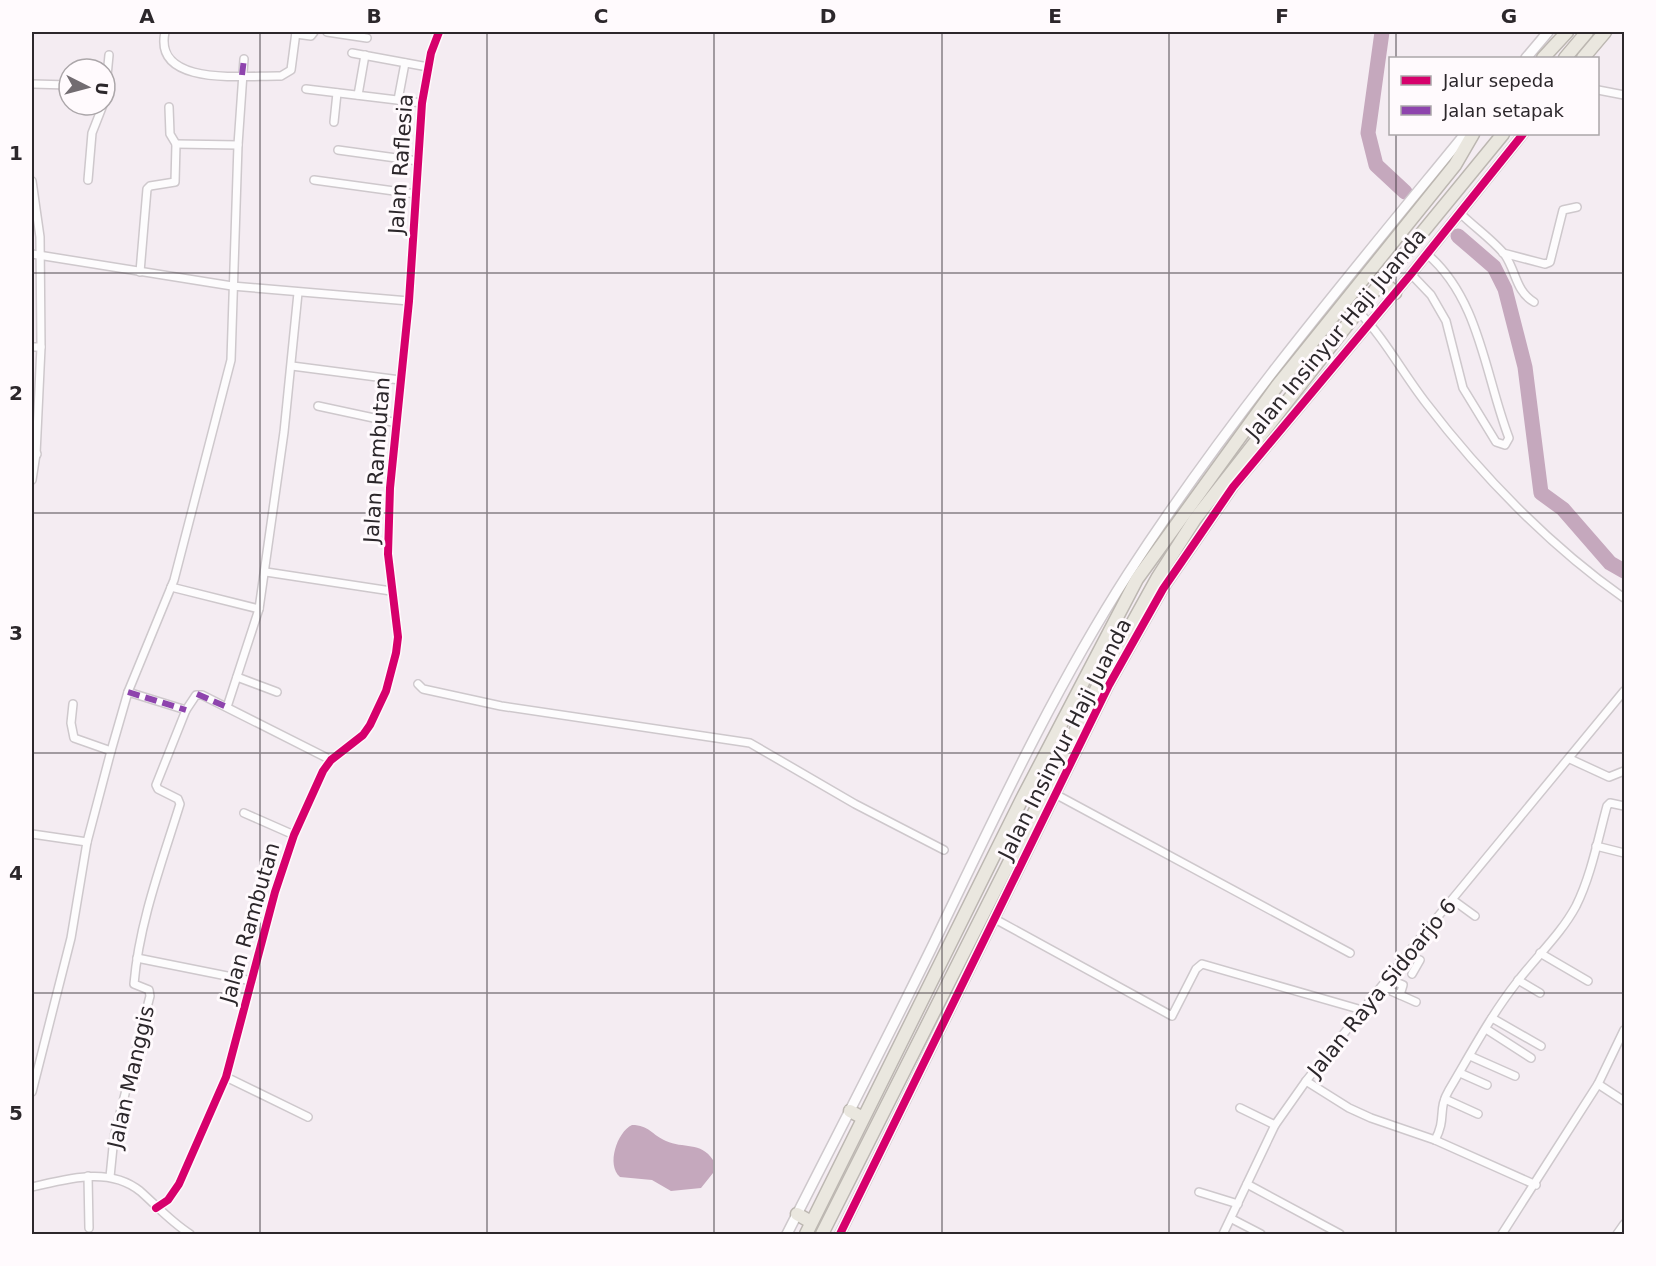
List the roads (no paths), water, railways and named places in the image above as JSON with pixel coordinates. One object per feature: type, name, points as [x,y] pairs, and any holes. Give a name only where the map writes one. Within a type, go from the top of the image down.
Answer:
[{"type":"highway","points":[[1544,57],[1567,32]]},
{"type":"highway","points":[[1566,57],[1587,32]]},
{"type":"highway","points":[[1584,57],[1605,32]]},
{"type":"highway","name":"Jalan Insinyur Haji Juanda","points":[[806,1234],[1106,635],[1137,579],[1402,219],[1431,186],[1455,165],[1472,135]]},
{"type":"highway","points":[[1455,165],[1480,135]]},
{"type":"highway","name":"Jalan Insinyur Haji Juanda","points":[[822,1234],[1158,577],[1196,519],[1358,311],[1502,135]]},
{"type":"highway","points":[[1382,281],[1395,293]]},
{"type":"highway","points":[[1277,386],[1291,397]]},
{"type":"highway","points":[[850,1111],[863,1118]]},
{"type":"highway","points":[[797,1214],[811,1222]]},
{"type":"street","points":[[165,32],[163,45],[165,54],[181,68],[206,75],[286,75],[291,70],[296,33],[311,36],[314,32]]},
{"type":"street","points":[[327,32],[367,38]]},
{"type":"street","name":"Jalan Raflesia","points":[[409,301],[422,103],[428,68],[439,32]]},
{"type":"street","points":[[1527,57],[1548,32]]},
{"type":"street","points":[[352,53],[428,68]]},
{"type":"street","points":[[358,95],[365,55]]},
{"type":"street","points":[[32,1092],[71,938],[87,842],[111,751],[128,692],[171,587],[231,360],[237,145],[244,60]]},
{"type":"street","points":[[398,100],[405,63]]},
{"type":"street","points":[[32,84],[57,85]]},
{"type":"street","points":[[306,89],[422,103]]},
{"type":"street","points":[[1599,90],[1624,95]]},
{"type":"street","points":[[334,122],[337,93]]},
{"type":"street","points":[[169,107],[171,139],[176,144],[237,145]]},
{"type":"street","points":[[88,180],[92,133],[99,117]]},
{"type":"street","name":"Jalan Insinyur Haji Juanda","points":[[1431,186],[1464,135]]},
{"type":"street","name":"Jalan Insinyur Haji Juanda","points":[[840,1234],[1057,795],[1105,682],[1157,599],[1233,487],[1444,234],[1521,135]]},
{"type":"street","points":[[140,272],[147,189],[150,186],[175,183],[176,144]]},
{"type":"street","points":[[338,150],[418,161]]},
{"type":"street","points":[[314,180],[416,194]]},
{"type":"street","points":[[32,181],[38,213],[37,347],[32,480]]},
{"type":"street","points":[[1503,253],[1545,264],[1550,262],[1563,210],[1577,207]]},
{"type":"street","points":[[1458,215],[1503,253],[1512,266],[1520,289],[1534,302]]},
{"type":"street","name":"Jalan Insinyur Haji Juanda","points":[[787,1234],[1008,792],[1098,624],[1177,502],[1266,378],[1402,219]]},
{"type":"street","points":[[1411,274],[1431,295],[1446,321],[1463,388],[1496,442],[1505,445],[1509,438],[1469,309],[1455,284],[1427,254]]},
{"type":"street","points":[[36,255],[232,286],[409,301]]},
{"type":"street","points":[[227,707],[259,609],[266,572],[292,366],[298,293]]},
{"type":"street","name":"Jalan Rambutan","points":[[156,1208],[168,1200],[179,1184],[225,1077],[275,892],[294,836],[318,779],[331,760],[367,730],[386,691],[398,637],[391,591],[389,523],[400,380],[409,301]]},
{"type":"street","points":[[1358,311],[1460,444],[1564,553],[1624,598]]},
{"type":"street","points":[[292,366],[400,380]]},
{"type":"street","points":[[1266,378],[1277,386]]},
{"type":"street","points":[[318,406],[397,423]]},
{"type":"street","points":[[266,572],[391,591]]},
{"type":"street","points":[[171,587],[259,609]]},
{"type":"street","points":[[237,678],[277,692]]},
{"type":"street","points":[[418,684],[423,689],[501,706],[750,743],[855,804],[944,850]]},
{"type":"street","name":"Jalan Raya Sidoarjo 6","points":[[1223,1234],[1275,1125],[1306,1081],[1410,950],[1624,691]]},
{"type":"street","points":[[128,692],[186,710]]},
{"type":"street","points":[[252,981],[137,958],[145,922],[180,804],[178,799],[158,789],[156,785],[186,710],[199,694],[331,760]]},
{"type":"street","points":[[73,704],[71,723],[74,738],[111,751]]},
{"type":"street","points":[[1570,759],[1609,777],[1624,771]]},
{"type":"street","points":[[1057,795],[1350,953]]},
{"type":"street","points":[[1435,1140],[1444,1122],[1441,1108],[1445,1099],[1492,1018],[1518,980],[1575,908],[1608,804],[1624,806]]},
{"type":"street","points":[[244,813],[294,836]]},
{"type":"street","points":[[32,834],[87,842]]},
{"type":"street","points":[[1596,846],[1624,853]]},
{"type":"street","points":[[1453,900],[1475,916]]},
{"type":"street","points":[[995,919],[1172,1016],[1196,969],[1202,964],[1362,1010]]},
{"type":"street","points":[[1540,953],[1588,981]]},
{"type":"street","name":"Jalan Manggis","points":[[110,1178],[114,1137],[150,996],[149,990],[134,983],[137,958]]},
{"type":"street","points":[[1403,960],[1414,971],[1420,960]]},
{"type":"street","points":[[1388,979],[1403,985],[1400,995]]},
{"type":"street","points":[[1518,980],[1540,993]]},
{"type":"street","points":[[1382,987],[1416,1002]]},
{"type":"street","points":[[1492,1018],[1541,1046]]},
{"type":"street","points":[[1486,1029],[1531,1058]]},
{"type":"street","points":[[1503,1234],[1598,1084],[1624,1033]]},
{"type":"street","points":[[1470,1056],[1515,1076]]},
{"type":"street","points":[[1460,1073],[1488,1085]]},
{"type":"street","points":[[225,1077],[308,1118]]},
{"type":"street","points":[[1306,1081],[1349,1108],[1371,1118],[1435,1140],[1536,1185]]},
{"type":"street","points":[[1598,1084],[1624,1101]]},
{"type":"street","points":[[1445,1099],[1478,1114]]},
{"type":"street","points":[[1240,1108],[1275,1125]]},
{"type":"street","points":[[88,1176],[89,1228]]},
{"type":"street","points":[[32,1187],[88,1176],[129,1183],[156,1208],[190,1234]]},
{"type":"street","points":[[1247,1184],[1340,1234]]},
{"type":"street","points":[[1199,1192],[1238,1204]]},
{"type":"street","points":[[1232,1219],[1261,1234]]},
{"type":"street","points":[[1617,1234],[1624,1224]]},
{"type":"waterway","points":[[1382,32],[1368,133],[1376,165],[1405,192]]},
{"type":"waterway","points":[[1458,236],[1494,267],[1505,289],[1525,367],[1541,493],[1563,509],[1610,563],[1624,571]]}]
